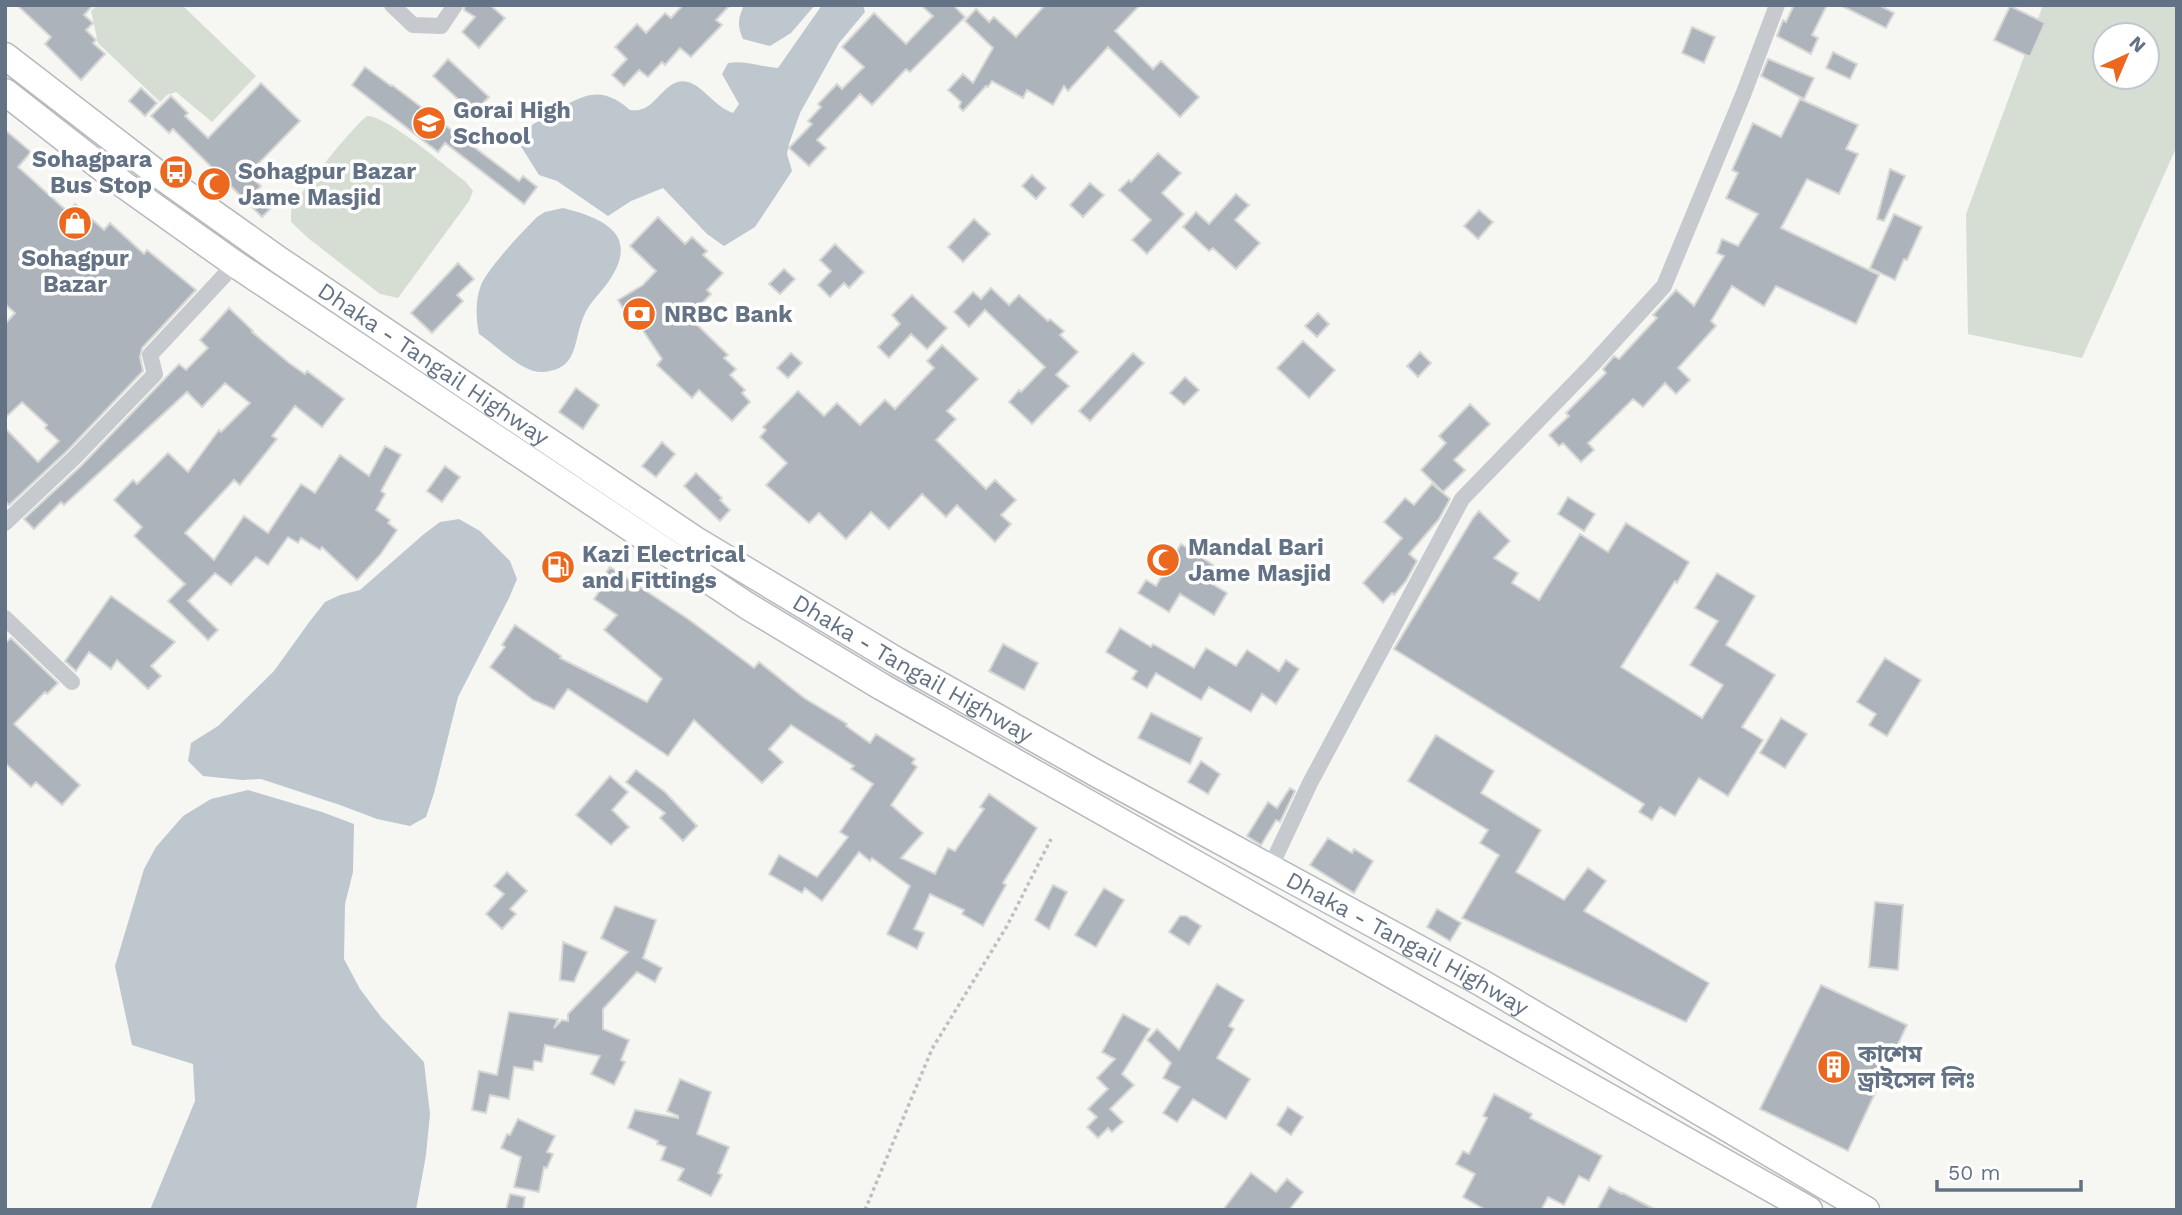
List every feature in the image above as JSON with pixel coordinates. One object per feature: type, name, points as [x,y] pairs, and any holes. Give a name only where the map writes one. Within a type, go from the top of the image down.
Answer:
[{"type":"highway","name":"Dhaka - Tangail Highway","points":[[5,56],[158,174],[279,260],[697,541],[909,668],[1101,776],[1480,982],[1866,1210]]},
{"type":"highway","name":"Dhaka - Tangail Highway","points":[[5,92],[124,185],[235,264],[746,606],[882,687],[1809,1210]]},
{"type":"highway","points":[[1579,1080],[1596,1050]]},
{"type":"street","points":[[392,5],[413,25],[441,26],[455,5]]},
{"type":"street","points":[[1270,868],[1310,783],[1462,499],[1664,286],[1743,96],[1777,5]]},
{"type":"street","points":[[5,523],[74,458],[155,374],[150,355],[235,264]]},
{"type":"street","points":[[5,618],[72,682]]},
{"type":"path","points":[[865,1210],[932,1049],[1007,926],[1051,839]]},
{"type":"shaded area","points":[[97,5],[182,5],[256,76],[212,122],[176,92],[167,95],[160,102],[98,43],[91,11]]},
{"type":"shaded area","points":[[744,5],[815,5],[791,33],[770,46],[743,39],[739,22]]},
{"type":"shaded area","points":[[822,5],[863,5],[865,12],[839,43],[800,113],[787,154],[792,171],[755,227],[724,246],[707,234],[663,188],[631,201],[608,216],[557,181],[539,175],[515,137],[583,97],[607,96],[630,110],[639,110],[674,83],[681,81],[693,84],[733,113],[739,104],[722,74],[728,63],[740,62],[778,68]]},
{"type":"shaded area","points":[[2043,5],[2177,5],[2177,146],[2082,358],[1968,334],[1966,214]]},
{"type":"shaded area","points":[[367,116],[389,124],[402,133],[465,181],[473,191],[469,201],[398,298],[380,294],[291,222],[291,211],[295,203],[339,146]]},
{"type":"shaded area","points":[[563,208],[591,217],[612,230],[621,249],[619,262],[611,278],[588,308],[574,349],[565,365],[543,372],[535,371],[518,363],[479,334],[478,297],[481,285],[491,269],[531,223],[545,212]]},
{"type":"shaded area","points":[[459,519],[480,531],[510,561],[517,579],[458,697],[426,817],[410,826],[377,819],[261,779],[203,776],[188,761],[191,743],[218,726],[274,671],[325,602],[360,590],[440,522]]},
{"type":"shaded area","points":[[248,790],[354,824],[353,872],[345,904],[344,959],[360,989],[381,1017],[424,1062],[430,1114],[416,1210],[150,1210],[195,1101],[193,1064],[132,1045],[115,966],[144,869],[156,847],[183,816],[211,799]]},
{"type":"building","points":[[17,5],[93,5],[84,15],[93,23],[86,30],[96,40],[93,43],[105,54],[81,80],[45,44],[51,37]]},
{"type":"building","points":[[465,5],[490,5],[505,18],[479,48],[462,32],[475,17],[464,10]]},
{"type":"building","points":[[683,5],[730,5],[716,20],[722,25],[691,57],[680,48],[665,65],[662,62],[648,77],[639,70],[624,86],[612,75],[627,59],[615,47],[637,24],[646,33],[665,13],[671,18]]},
{"type":"building","points":[[921,5],[953,5],[965,17],[910,72],[906,69],[872,105],[860,94],[817,140],[826,148],[809,166],[789,148],[812,124],[808,121],[821,107],[818,104],[837,84],[842,89],[864,67],[842,47],[874,13],[906,44],[933,16]]},
{"type":"building","points":[[1045,5],[1140,5],[1115,31],[1153,69],[1161,61],[1199,97],[1180,117],[1108,47],[1068,91],[1064,86],[1053,105],[1027,90],[1023,98],[992,81],[963,111],[959,107],[961,102],[948,90],[963,74],[973,83],[993,48],[965,21],[976,9],[989,22],[994,17],[1016,37]]},
{"type":"building","points":[[1794,5],[1827,5],[1812,35],[1818,38],[1811,54],[1777,36],[1783,20],[1786,22]]},
{"type":"building","points":[[1840,5],[1879,5],[1894,13],[1886,28]]},
{"type":"building","points":[[2010,6],[2045,23],[2030,57],[1994,40]]},
{"type":"building","points":[[1692,27],[1715,37],[1704,63],[1682,53]]},
{"type":"building","points":[[1833,52],[1857,64],[1850,79],[1826,68]]},
{"type":"building","points":[[448,59],[489,97],[473,113],[433,76]]},
{"type":"building","points":[[1768,59],[1814,78],[1804,99],[1761,76]]},
{"type":"building","points":[[365,67],[519,181],[523,176],[537,187],[524,204],[445,143],[438,152],[352,85]]},
{"type":"building","points":[[261,83],[300,121],[248,174],[261,186],[257,190],[273,206],[262,217],[173,129],[169,133],[151,116],[171,96],[188,113],[185,116],[208,138]]},
{"type":"building","points":[[141,88],[157,103],[145,116],[129,101]]},
{"type":"building","points":[[1800,99],[1858,125],[1846,149],[1858,154],[1839,194],[1807,179],[1781,228],[1879,275],[1856,324],[1776,286],[1764,306],[1732,286],[1711,321],[1716,326],[1678,368],[1690,380],[1676,394],[1665,383],[1643,407],[1633,399],[1588,443],[1594,450],[1581,462],[1563,443],[1559,446],[1549,435],[1569,416],[1566,413],[1606,373],[1603,369],[1614,356],[1619,359],[1657,318],[1653,315],[1676,290],[1694,306],[1724,256],[1717,253],[1722,239],[1738,246],[1758,214],[1726,198],[1738,173],[1732,170],[1753,123],[1781,137]]},
{"type":"building","points":[[5,130],[31,152],[18,167],[68,212],[75,204],[104,230],[110,223],[144,254],[147,250],[196,290],[142,348],[140,357],[143,371],[67,451],[9,505],[5,501],[5,428],[38,462],[59,441],[45,428],[47,425],[22,402],[5,418],[5,324],[15,313],[5,304]]},
{"type":"building","points":[[1158,153],[1181,173],[1162,193],[1184,214],[1147,254],[1132,240],[1151,220],[1119,190],[1129,180],[1131,182]]},
{"type":"building","points":[[1890,169],[1905,176],[1884,221],[1877,219]]},
{"type":"building","points":[[1032,175],[1046,188],[1036,199],[1022,186]]},
{"type":"building","points":[[1090,183],[1104,195],[1083,217],[1070,205]]},
{"type":"building","points":[[1236,194],[1249,205],[1235,220],[1260,243],[1236,269],[1213,248],[1209,251],[1183,227],[1196,212],[1209,224]]},
{"type":"building","points":[[1479,210],[1493,222],[1478,239],[1464,226]]},
{"type":"building","points":[[1894,214],[1922,227],[1895,280],[1870,268]]},
{"type":"building","points":[[658,217],[685,244],[692,237],[707,251],[703,255],[723,273],[707,290],[711,294],[689,317],[728,355],[724,358],[736,369],[730,375],[745,390],[742,393],[750,402],[732,421],[699,390],[692,398],[657,365],[662,359],[642,329],[637,331],[618,300],[643,285],[656,271],[630,246]]},
{"type":"building","points":[[974,219],[990,234],[963,262],[948,247]]},
{"type":"building","points":[[835,244],[864,272],[849,288],[844,283],[830,297],[818,285],[831,271],[820,260]]},
{"type":"building","points":[[458,263],[474,279],[457,295],[463,301],[432,333],[411,313]]},
{"type":"building","points":[[784,269],[795,279],[780,294],[769,284]]},
{"type":"building","points":[[991,288],[1009,305],[1019,295],[1048,321],[1050,319],[1064,331],[1060,335],[1078,352],[1056,375],[1069,386],[1032,424],[1009,402],[1045,367],[985,310],[969,327],[954,312],[973,292],[981,299]]},
{"type":"building","points":[[912,295],[947,328],[927,349],[911,334],[889,358],[878,347],[900,324],[892,315]]},
{"type":"building","points":[[229,308],[252,332],[289,363],[305,374],[307,371],[344,399],[322,427],[295,406],[272,436],[277,439],[240,485],[234,480],[185,533],[214,560],[244,516],[268,533],[301,484],[315,493],[340,455],[369,476],[385,446],[401,455],[381,491],[385,494],[376,510],[390,520],[388,523],[397,530],[380,555],[357,580],[322,547],[320,550],[301,538],[298,543],[288,537],[268,565],[256,557],[231,585],[215,573],[188,601],[218,630],[208,640],[168,601],[185,584],[134,536],[142,527],[114,500],[133,480],[137,484],[168,453],[188,472],[219,430],[221,432],[250,403],[225,383],[202,407],[187,392],[64,505],[61,502],[34,529],[24,519],[81,466],[179,364],[186,370],[208,348],[200,340]]},
{"type":"building","points":[[1318,313],[1329,324],[1317,337],[1305,326]]},
{"type":"building","points":[[1303,341],[1335,370],[1309,398],[1277,368]]},
{"type":"building","points":[[942,345],[978,379],[947,411],[956,419],[936,440],[986,489],[995,480],[1016,500],[1001,515],[1011,524],[995,542],[957,505],[946,517],[922,494],[889,529],[871,512],[846,539],[819,513],[809,523],[766,485],[787,463],[760,437],[766,430],[763,427],[798,391],[824,416],[837,403],[860,425],[885,400],[895,409],[934,368],[927,361]]},
{"type":"building","points":[[1420,352],[1431,363],[1418,377],[1407,366]]},
{"type":"building","points":[[791,353],[802,363],[788,378],[777,368]]},
{"type":"building","points":[[1133,353],[1144,363],[1090,421],[1079,411]]},
{"type":"building","points":[[1185,377],[1199,390],[1184,405],[1170,393]]},
{"type":"building","points":[[576,388],[599,405],[583,429],[559,412]]},
{"type":"building","points":[[1470,404],[1490,424],[1454,460],[1465,470],[1443,492],[1421,470],[1446,443],[1439,436]]},
{"type":"building","points":[[662,442],[675,454],[656,477],[642,466]]},
{"type":"building","points":[[445,466],[460,477],[442,502],[427,491]]},
{"type":"building","points":[[696,473],[722,498],[720,500],[730,510],[720,521],[684,486]]},
{"type":"building","points":[[1432,484],[1450,499],[1439,519],[1409,554],[1417,561],[1406,581],[1383,603],[1363,583],[1402,538],[1384,522],[1405,498],[1414,505]]},
{"type":"building","points":[[1568,497],[1595,514],[1584,531],[1558,514]]},
{"type":"building","points":[[1479,511],[1510,541],[1494,558],[1518,573],[1512,583],[1539,600],[1580,534],[1608,552],[1626,523],[1689,562],[1621,667],[1702,718],[1723,685],[1690,665],[1718,621],[1695,608],[1717,573],[1755,596],[1726,645],[1775,675],[1742,727],[1763,740],[1728,796],[1699,778],[1675,816],[1660,807],[1652,820],[1639,812],[1644,804],[1394,649]]},
{"type":"building","points":[[1181,544],[1213,565],[1204,579],[1227,593],[1214,615],[1180,594],[1169,612],[1138,593],[1146,580],[1156,586]]},
{"type":"building","points":[[610,567],[688,619],[754,668],[759,662],[804,698],[847,724],[846,726],[870,743],[876,734],[915,759],[912,763],[917,767],[891,805],[923,833],[901,858],[935,874],[948,848],[955,851],[984,809],[980,807],[989,794],[1037,828],[1003,883],[1006,885],[983,926],[962,914],[964,910],[930,894],[914,929],[924,933],[917,949],[887,934],[910,886],[872,858],[870,861],[859,852],[822,901],[805,888],[802,893],[769,874],[779,855],[817,877],[848,837],[840,832],[873,784],[851,769],[854,766],[791,725],[769,749],[783,762],[762,783],[694,720],[668,756],[568,689],[554,709],[533,700],[490,667],[505,647],[502,645],[515,625],[561,656],[560,658],[647,702],[662,679],[604,630],[617,615],[594,599],[605,583],[601,580]]},
{"type":"building","points":[[111,596],[175,642],[151,666],[161,676],[148,689],[117,660],[111,669],[89,652],[76,671],[65,661]]},
{"type":"building","points":[[1120,628],[1194,668],[1206,648],[1236,666],[1247,650],[1279,671],[1286,660],[1299,669],[1276,704],[1262,694],[1251,712],[1209,687],[1201,700],[1156,673],[1147,688],[1132,679],[1137,671],[1106,652]]},
{"type":"building","points":[[11,638],[58,683],[47,694],[45,692],[14,724],[80,785],[62,805],[36,782],[31,787],[5,763],[5,643]]},
{"type":"building","points":[[1003,644],[1038,663],[1024,690],[989,671]]},
{"type":"building","points":[[1885,658],[1921,680],[1887,736],[1869,725],[1876,714],[1857,702]]},
{"type":"building","points":[[1151,713],[1202,738],[1190,764],[1138,738]]},
{"type":"building","points":[[1781,718],[1807,734],[1785,768],[1760,753]]},
{"type":"building","points":[[1436,735],[1494,771],[1481,793],[1541,830],[1516,872],[1564,900],[1588,868],[1606,881],[1584,911],[1709,983],[1686,1022],[1462,918],[1499,855],[1480,843],[1488,830],[1408,781]]},
{"type":"building","points":[[1201,761],[1220,774],[1208,794],[1188,782]]},
{"type":"building","points":[[636,770],[665,792],[697,826],[683,841],[660,818],[665,813],[626,782]]},
{"type":"building","points":[[610,776],[628,792],[612,810],[629,827],[611,845],[576,815]]},
{"type":"building","points":[[1290,788],[1295,791],[1280,822],[1276,820],[1261,845],[1247,836],[1268,802],[1277,808]]},
{"type":"building","points":[[1328,838],[1352,853],[1354,849],[1373,861],[1354,893],[1310,865]]},
{"type":"building","points":[[507,872],[527,891],[510,909],[516,914],[502,929],[486,914],[504,894],[494,886]]},
{"type":"building","points":[[1053,885],[1067,892],[1049,929],[1035,920]]},
{"type":"building","points":[[1104,888],[1124,900],[1096,947],[1075,935]]},
{"type":"building","points":[[1875,902],[1903,905],[1898,970],[1869,967]]},
{"type":"building","points":[[615,906],[656,920],[643,958],[662,968],[655,982],[637,972],[603,1009],[603,1029],[629,1040],[621,1060],[625,1062],[614,1085],[591,1074],[600,1056],[545,1045],[542,1062],[534,1061],[533,1070],[514,1067],[509,1099],[490,1095],[486,1113],[472,1110],[479,1071],[497,1075],[509,1012],[558,1019],[554,1028],[562,1020],[568,1021],[568,1014],[628,952],[601,938]]},
{"type":"building","points":[[1437,909],[1461,923],[1450,941],[1427,927]]},
{"type":"building","points":[[1180,916],[1186,916],[1201,926],[1189,945],[1169,932]]},
{"type":"building","points":[[563,942],[587,952],[574,982],[560,980]]},
{"type":"building","points":[[1217,984],[1244,1000],[1229,1026],[1234,1029],[1217,1058],[1250,1079],[1226,1119],[1193,1099],[1177,1122],[1163,1113],[1180,1087],[1163,1078],[1171,1063],[1147,1040],[1157,1029],[1179,1050]]},
{"type":"building","name":"কাশেম ড্রাইসেল লিঃ","points":[[1821,985],[1907,1025],[1848,1151],[1760,1109]]},
{"type":"building","points":[[1123,1014],[1150,1029],[1122,1074],[1134,1085],[1110,1109],[1123,1122],[1112,1132],[1108,1128],[1098,1138],[1087,1127],[1097,1117],[1088,1109],[1108,1089],[1097,1078],[1115,1059],[1102,1052]]},
{"type":"building","points":[[680,1079],[711,1092],[697,1134],[729,1147],[718,1173],[722,1175],[711,1196],[678,1180],[684,1169],[661,1160],[666,1147],[628,1128],[635,1110],[678,1118],[667,1111]]},
{"type":"building","points":[[1494,1094],[1532,1114],[1530,1118],[1602,1156],[1589,1181],[1579,1176],[1564,1205],[1548,1197],[1541,1210],[1486,1210],[1463,1197],[1475,1174],[1456,1164],[1463,1151],[1469,1154],[1487,1118],[1483,1116]]},
{"type":"building","points":[[1288,1107],[1303,1117],[1291,1135],[1277,1125]]},
{"type":"building","points":[[518,1119],[555,1136],[547,1152],[553,1154],[547,1168],[544,1167],[539,1192],[514,1187],[521,1157],[501,1148]]},
{"type":"building","points":[[1251,1173],[1276,1192],[1287,1179],[1303,1192],[1289,1210],[1223,1210]]},
{"type":"building","points":[[1609,1187],[1623,1193],[1656,1210],[1597,1210]]},
{"type":"building","points":[[510,1194],[525,1197],[523,1210],[506,1210]]},
{"type":"place","name":"Gorai High School","points":[[429,123]]},
{"type":"place","name":"Sohagpara Bus Stop","points":[[176,172]]},
{"type":"place","name":"Sohagpur Bazar Jame Masjid","points":[[214,184]]},
{"type":"place","name":"Sohagpur Bazar","points":[[75,223]]},
{"type":"place","name":"NRBC Bank","points":[[639,314]]},
{"type":"place","name":"Mandal Bari Jame Masjid","points":[[1163,560]]},
{"type":"place","name":"Kazi Electrical and Fittings","points":[[558,567]]},
{"type":"place","name":"কাশেম ড্রাইসেল লিঃ","points":[[1834,1067]]}]
